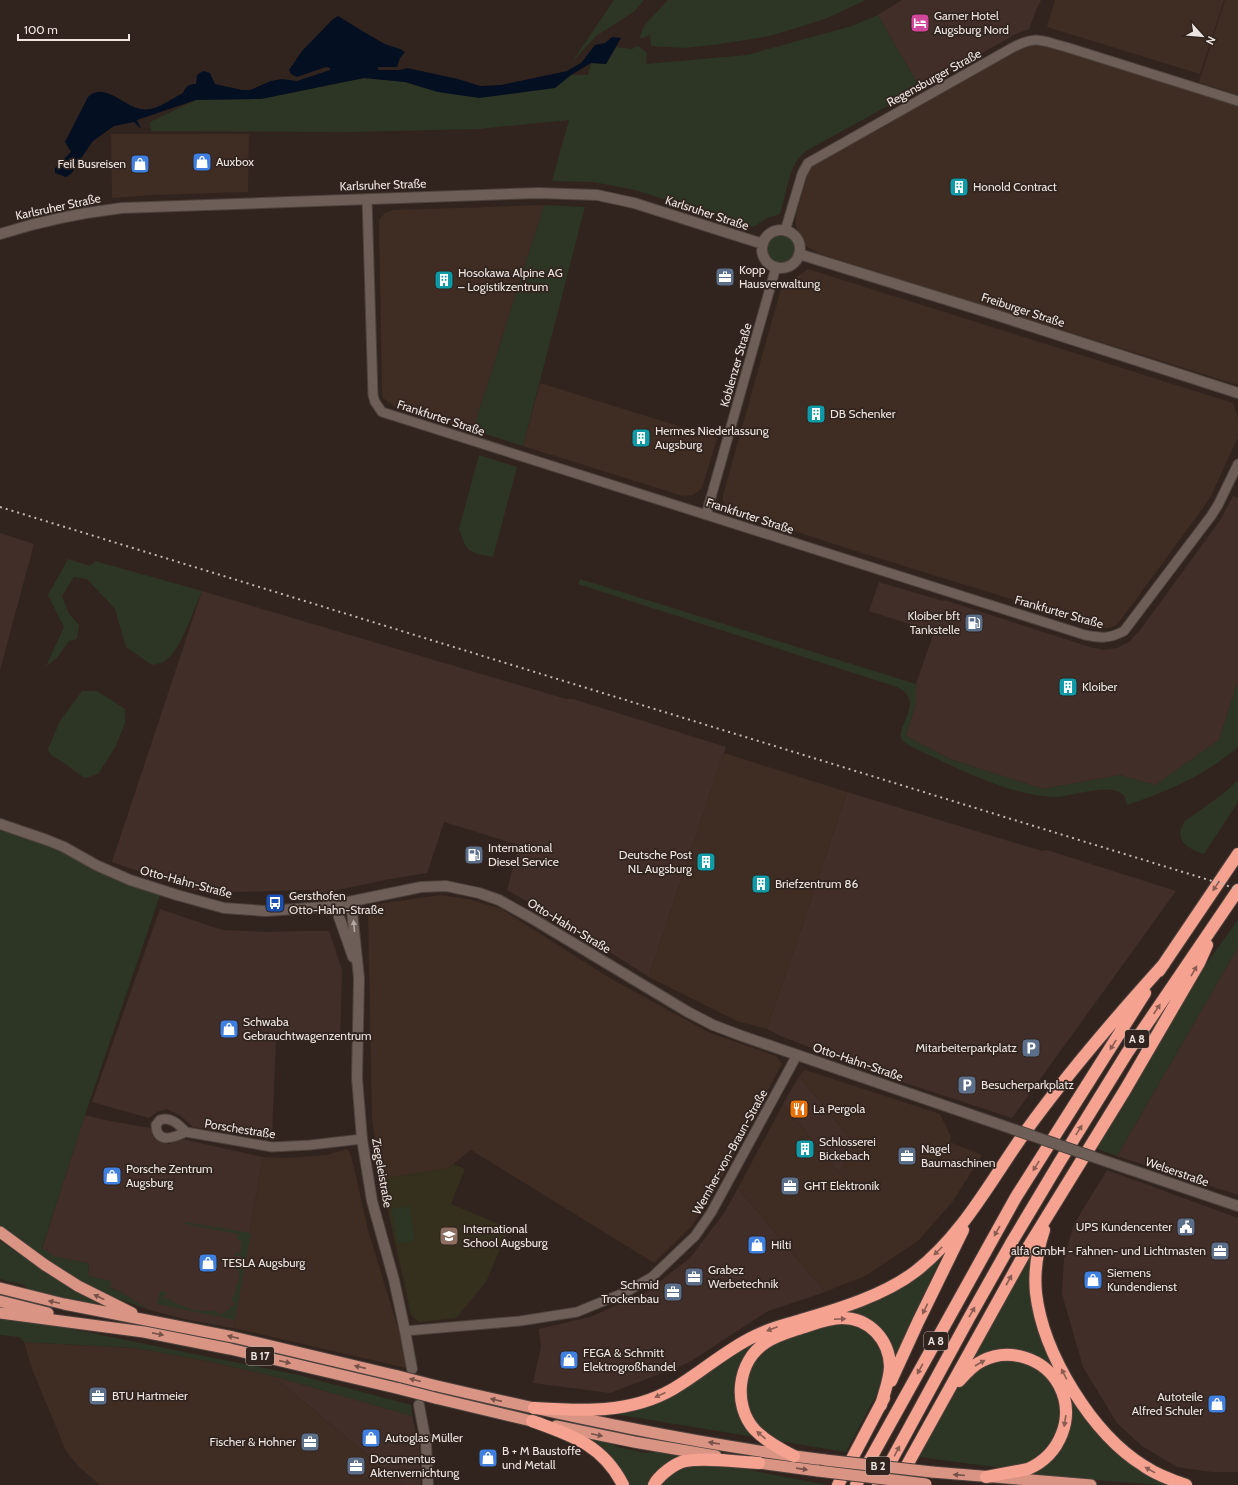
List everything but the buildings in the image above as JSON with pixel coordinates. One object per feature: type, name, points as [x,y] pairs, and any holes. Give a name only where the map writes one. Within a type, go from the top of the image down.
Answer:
[{"type":"highway","name":"A 8","points":[[856,1485],[1016,1197],[1164,964],[1238,854]]},
{"type":"highway","name":"A 8","points":[[878,1485],[969,1318],[1051,1176],[1127,1053],[1238,890]]},
{"type":"highway","points":[[896,1485],[944,1401],[1027,1248],[1125,1090],[1199,962],[1220,917]]},
{"type":"highway","points":[[534,1408],[580,1411],[611,1409],[634,1405],[666,1392],[737,1345],[755,1335],[774,1327],[850,1304],[898,1283],[916,1271],[955,1234],[972,1211],[1009,1153],[1032,1122],[1115,1017],[1164,964]]},
{"type":"highway","points":[[1052,1207],[1039,1244],[1035,1269],[1036,1294],[1042,1320],[1053,1352],[1082,1404],[1123,1451],[1143,1466],[1160,1476],[1186,1485]]},
{"type":"highway","points":[[838,1485],[881,1405],[918,1322],[972,1211]]},
{"type":"highway","points":[[0,1232],[45,1265],[78,1286],[147,1320]]},
{"type":"highway","name":"B 17","points":[[0,1288],[36,1298],[233,1337],[534,1408]]},
{"type":"highway","name":"B 17","points":[[0,1301],[33,1310],[119,1328],[207,1344],[532,1421]]},
{"type":"highway","points":[[0,1313],[119,1328]]},
{"type":"highway","points":[[794,1456],[776,1447],[763,1437],[749,1422],[741,1401],[740,1389],[742,1375],[751,1358],[764,1344],[776,1337],[828,1320],[842,1318],[856,1320],[868,1325],[877,1332],[884,1342],[889,1355],[889,1378],[881,1405]]},
{"type":"highway","points":[[944,1401],[963,1376],[975,1365],[988,1358],[1000,1355],[1007,1354],[1022,1356],[1035,1362],[1051,1374],[1059,1384],[1064,1398],[1066,1420],[1060,1439],[1053,1451],[1042,1461],[1028,1469],[986,1477]]},
{"type":"highway","points":[[534,1408],[709,1443],[794,1456]]},
{"type":"highway","points":[[532,1421],[648,1444],[759,1463],[929,1485]]},
{"type":"highway","points":[[532,1421],[577,1437],[593,1448],[613,1468],[623,1485]]},
{"type":"highway","name":"B 2","points":[[794,1456],[932,1472],[1091,1485]]},
{"type":"highway","points":[[654,1485],[666,1471],[684,1461],[703,1460],[759,1463]]},
{"type":"street","name":"Regensburger Straße","points":[[785,231],[802,174],[808,163],[1010,49],[1030,40],[1040,40],[1238,101]]},
{"type":"street","name":"Karlsruher Straße","points":[[0,234],[64,216],[122,208],[539,193],[597,195],[634,203],[762,244]]},
{"type":"street","name":"Frankfurter Straße","points":[[367,198],[373,395],[375,402],[382,412],[1085,635],[1105,638],[1115,636],[1124,631],[1211,516],[1238,464]]},
{"type":"street","points":[[785,231],[791,233],[798,242],[800,247],[799,254],[794,263],[790,266],[776,268],[768,263],[764,258],[762,244],[768,235],[774,232],[785,231]]},
{"type":"street","name":"Freiburger Straße","points":[[799,254],[1004,318],[1238,394]]},
{"type":"street","name":"Koblenzer Straße","points":[[706,515],[776,268]]},
{"type":"street","name":"Otto-Hahn-Straße","points":[[0,824],[47,840],[96,865],[130,880],[224,908],[266,911],[324,907],[421,887],[446,886],[479,893],[499,900],[688,1012],[731,1032],[1108,1162]]},
{"type":"street","name":"Ziegeleistraße","points":[[351,902],[359,978],[357,1078],[362,1139],[372,1201],[394,1280],[412,1369]]},
{"type":"street","name":"Ziegeleistraße","points":[[337,905],[339,918],[348,941],[359,978]]},
{"type":"street","name":"Wernher-von-Braun-Straße","points":[[405,1331],[520,1321],[577,1312],[626,1292],[652,1277],[695,1236],[711,1213],[797,1055]]},
{"type":"street","name":"Porschestraße","points":[[186,1132],[272,1147],[310,1145],[362,1139]]},
{"type":"street","name":"Welserstraße","points":[[1108,1162],[1238,1206]]},
{"type":"street","points":[[419,1405],[426,1443],[428,1485]]},
{"type":"shaded area","points":[[902,0],[1041,0],[1029,29],[1016,34],[920,88],[878,15]]},
{"type":"shaded area","points":[[1055,0],[1224,0],[1200,74],[1047,27]]},
{"type":"shaded area","points":[[1225,0],[1238,0],[1238,95],[1199,82]]},
{"type":"shaded area","points":[[1041,44],[1238,106],[1238,385],[820,254],[806,246],[802,240],[796,226],[796,215],[809,170],[815,164],[1024,47]]},
{"type":"shaded area","points":[[111,134],[249,134],[248,192],[152,195],[112,198]]},
{"type":"shaded area","name":"Hosokawa Alpine AG – Logistikzentrum","points":[[544,205],[473,430],[394,406],[383,398],[379,220],[385,213],[393,210]]},
{"type":"shaded area","points":[[808,269],[1233,403],[1238,418],[1238,437],[1211,496],[1115,626],[1104,628],[862,553],[733,511],[728,508],[723,501],[723,495],[782,285],[785,282],[791,281]]},
{"type":"shaded area","points":[[540,383],[717,438],[702,488],[693,495],[683,496],[523,446]]},
{"type":"shaded area","points":[[1233,496],[1238,498],[1238,681],[1219,740],[1155,785],[1120,775],[1043,789],[950,759],[906,736],[916,703],[916,684],[934,632],[869,611],[879,582],[943,601],[944,600],[1090,647],[1103,650],[1117,648],[1129,642],[1138,633],[1221,519]]},
{"type":"shaded area","points":[[0,533],[34,544],[0,670]]},
{"type":"shaded area","points":[[202,591],[566,699],[573,699],[726,747],[649,977],[553,916],[507,890],[519,845],[444,822],[427,873],[324,893],[308,890],[233,892],[209,884],[195,891],[112,862]]},
{"type":"shaded area","points":[[724,753],[847,792],[767,1029],[737,1021],[649,977]]},
{"type":"shaded area","points":[[847,792],[1042,851],[1047,850],[1176,891],[1012,1118],[878,1074],[781,1036],[767,1029]]},
{"type":"shaded area","points":[[440,895],[472,900],[501,909],[610,978],[710,1033],[776,1056],[782,1064],[713,1193],[692,1226],[654,1263],[471,1150],[448,1168],[381,1179],[372,1119],[368,910],[371,905]]},
{"type":"shaded area","name":"Schwaba Gebrauchtwagenzentrum","points":[[160,909],[222,930],[264,932],[329,931],[342,970],[340,1041],[276,1038],[272,1136],[232,1133],[193,1127],[181,1116],[167,1109],[157,1112],[149,1118],[92,1102]]},
{"type":"shaded area","points":[[1238,947],[1238,1195],[1117,1156]]},
{"type":"shaded area","points":[[806,1070],[940,1114],[951,1137],[950,1142],[982,1155],[953,1201],[918,1241],[867,1275],[825,1292],[738,1188],[783,1104],[840,1173],[855,1144],[799,1076]]},
{"type":"shaded area","points":[[799,1076],[855,1144],[840,1173],[783,1104]]},
{"type":"shaded area","points":[[85,1115],[150,1128],[155,1139],[169,1144],[182,1139],[263,1157],[233,1328],[189,1320],[149,1310],[121,1292],[109,1287],[110,1281],[88,1276],[89,1263],[55,1257],[42,1249]]},
{"type":"shaded area","points":[[347,1149],[351,1155],[368,1230],[401,1338],[406,1368],[233,1328],[263,1157],[288,1158],[327,1155]]},
{"type":"shaded area","name":"International School Augsburg","points":[[453,1164],[465,1169],[451,1204],[509,1228],[486,1282],[456,1318],[419,1322],[411,1314],[381,1179],[448,1168]]},
{"type":"shaded area","points":[[1107,1170],[1238,1218],[1238,1472],[1212,1472],[1177,1467],[1142,1446],[1117,1423],[1083,1367],[1062,1294],[1064,1258],[1074,1224]]},
{"type":"shaded area","points":[[738,1188],[825,1292],[768,1311],[688,1363],[610,1393],[533,1383],[541,1347],[539,1329],[590,1317],[645,1293],[690,1258],[724,1213]]},
{"type":"shaded area","points":[[24,1342],[135,1348],[207,1361],[273,1376],[403,1485],[100,1485],[79,1467],[66,1451],[32,1369]]},
{"type":"shaded area","points":[[273,1376],[412,1416],[419,1444],[421,1485],[403,1485]]},
{"type":"green space","points":[[614,0],[644,0],[635,11],[596,36],[572,62]]},
{"type":"green space","points":[[668,0],[866,0],[825,19],[770,36],[684,48],[651,46],[650,35],[639,39],[644,26]]},
{"type":"green space","points":[[878,15],[920,88],[806,151],[797,160],[791,172],[780,214],[767,218],[753,227],[635,190],[593,182],[552,181],[569,120],[478,129],[350,132],[151,131],[150,122],[196,100],[261,99],[364,78],[405,82],[438,92],[555,88],[571,75],[588,75],[591,63],[606,64],[616,47],[632,49],[638,46],[647,53],[646,64],[747,55],[852,26]]},
{"type":"green space","points":[[544,205],[585,207],[523,446],[473,430]]},
{"type":"green space","points":[[781,235],[791,239],[795,249],[791,259],[781,263],[771,259],[767,249],[771,239]]},
{"type":"green space","points":[[479,455],[517,467],[493,557],[477,554],[469,550],[465,545],[459,529]]},
{"type":"green space","points":[[68,559],[90,566],[95,561],[202,591],[187,628],[172,655],[163,662],[152,665],[126,647],[115,609],[87,579],[74,577],[62,596],[69,614],[79,625],[77,639],[69,641],[57,658],[46,666],[64,627],[48,595]]},
{"type":"green space","points":[[580,579],[916,684],[916,703],[906,736],[950,759],[1043,789],[1120,775],[1155,785],[1219,740],[1238,681],[1238,747],[1212,767],[1186,782],[1127,805],[1124,796],[1111,790],[1092,791],[1056,797],[1038,796],[1020,792],[981,779],[904,742],[901,735],[902,728],[910,706],[906,693],[897,687],[578,584]]},
{"type":"green space","points":[[82,691],[97,691],[125,709],[125,723],[116,746],[98,774],[85,778],[51,755],[48,749],[60,721]]},
{"type":"green space","points":[[1238,780],[1238,802],[1204,854],[1187,846],[1183,842],[1180,833],[1185,821],[1223,794]]},
{"type":"green space","points":[[0,831],[31,838],[59,850],[99,873],[160,895],[85,1115],[42,1248],[55,1257],[89,1263],[88,1276],[111,1281],[110,1288],[121,1292],[149,1310],[109,1295],[75,1278],[0,1227]]},
{"type":"green space","points":[[1238,920],[1238,947],[1117,1156],[1095,1148],[1145,1068],[1194,981]]},
{"type":"green space","points":[[410,1206],[414,1241],[397,1243],[392,1209]]},
{"type":"green space","points":[[185,1222],[251,1233],[235,1320],[157,1304],[160,1291],[166,1292],[163,1297],[183,1306],[202,1311],[216,1310],[219,1315],[235,1304],[231,1300],[236,1292],[235,1290],[239,1279],[239,1270],[236,1270],[236,1268],[241,1267],[241,1256],[236,1256],[234,1253],[240,1254],[242,1241],[237,1240],[238,1234],[185,1224]]},
{"type":"green space","points":[[0,1241],[67,1286],[103,1306],[31,1291],[24,1285],[0,1279]]},
{"type":"green space","points":[[945,1249],[883,1382],[846,1452],[614,1414],[639,1410],[673,1395],[754,1340],[839,1309]]},
{"type":"green space","points":[[1033,1251],[1034,1301],[1086,1415],[1175,1485],[1021,1474],[1057,1453],[1068,1394],[1025,1353],[972,1361]]},
{"type":"green space","points":[[0,1317],[52,1325],[298,1375],[411,1405],[412,1416],[273,1376],[207,1361],[135,1348],[24,1342],[19,1337],[0,1335]]},
{"type":"green space","points":[[997,1357],[1033,1363],[1058,1391],[1062,1409],[1060,1428],[1051,1445],[1038,1458],[1021,1466],[1002,1468],[919,1457],[964,1375]]},
{"type":"green space","points":[[584,1438],[611,1443],[617,1447],[646,1453],[656,1452],[827,1485],[628,1485]]},
{"type":"water","points":[[338,16],[385,44],[405,52],[400,58],[397,67],[379,67],[377,68],[379,70],[400,70],[407,68],[458,79],[480,86],[501,85],[567,71],[581,63],[595,45],[605,43],[612,37],[621,38],[606,64],[591,63],[571,75],[555,88],[479,98],[438,92],[405,82],[364,78],[261,99],[196,100],[137,120],[141,129],[134,122],[114,126],[93,141],[72,173],[66,177],[55,173],[55,168],[71,152],[65,142],[88,97],[94,93],[107,93],[134,107],[141,109],[152,109],[183,93],[191,84],[196,84],[197,75],[203,71],[210,73],[215,84],[242,90],[250,90],[271,81],[282,79],[297,81],[330,70],[330,68],[326,67],[297,77],[291,74],[289,70],[302,51],[333,19]]},
{"type":"railway","points":[[0,507],[1238,889]]},
{"type":"place","name":"Garner Hotel Augsburg Nord","points":[[920,23]]},
{"type":"place","name":"Auxbox","points":[[202,162]]},
{"type":"place","name":"Feil Busreisen","points":[[140,164]]},
{"type":"place","name":"Honold Contract","points":[[959,187]]},
{"type":"place","name":"Kopp Hausverwaltung","points":[[725,277]]},
{"type":"place","name":"Hosokawa Alpine AG – Logistikzentrum","points":[[444,280]]},
{"type":"place","name":"DB Schenker","points":[[816,414]]},
{"type":"place","name":"Hermes Niederlassung Augsburg","points":[[641,438]]},
{"type":"place","name":"Kloiber bft Tankstelle","points":[[974,623]]},
{"type":"place","name":"Kloiber","points":[[1068,687]]},
{"type":"place","name":"International Diesel Service","points":[[474,855]]},
{"type":"place","name":"Deutsche Post NL Augsburg","points":[[706,862]]},
{"type":"place","name":"Briefzentrum 86","points":[[761,884]]},
{"type":"place","name":"Gersthofen Otto-Hahn-Straße","points":[[275,903]]},
{"type":"place","name":"Schwaba Gebrauchtwagenzentrum","points":[[229,1029]]},
{"type":"place","name":"Mitarbeiterparkplatz","points":[[1031,1048]]},
{"type":"place","name":"Besucherparkplatz","points":[[967,1085]]},
{"type":"place","name":"La Pergola","points":[[799,1109]]},
{"type":"place","name":"Schlosserei Bickebach","points":[[805,1149]]},
{"type":"place","name":"Nagel Baumaschinen","points":[[907,1156]]},
{"type":"place","name":"Porsche Zentrum Augsburg","points":[[112,1176]]},
{"type":"place","name":"GHT Elektronik","points":[[790,1186]]},
{"type":"place","name":"UPS Kundencenter","points":[[1186,1227]]},
{"type":"place","name":"International School Augsburg","points":[[449,1236]]},
{"type":"place","name":"Hilti","points":[[757,1245]]},
{"type":"place","name":"alfa GmbH - Fahnen- und Lichtmasten","points":[[1220,1251]]},
{"type":"place","name":"TESLA Augsburg","points":[[208,1263]]},
{"type":"place","name":"Grabez Werbetechnik","points":[[694,1277]]},
{"type":"place","name":"Siemens Kundendienst","points":[[1093,1280]]},
{"type":"place","name":"Schmid Trockenbau","points":[[673,1292]]},
{"type":"place","name":"FEGA & Schmitt Elektrogroßhandel","points":[[569,1360]]},
{"type":"place","name":"BTU Hartmeier","points":[[98,1396]]},
{"type":"place","name":"Autoteile Alfred Schuler","points":[[1217,1404]]},
{"type":"place","name":"Autoglas Müller","points":[[371,1438]]},
{"type":"place","name":"Fischer & Hohner","points":[[310,1442]]},
{"type":"place","name":"B + M Baustoffe und Metall","points":[[488,1458]]},
{"type":"place","name":"Documentus Aktenvernichtung","points":[[356,1466]]}]
